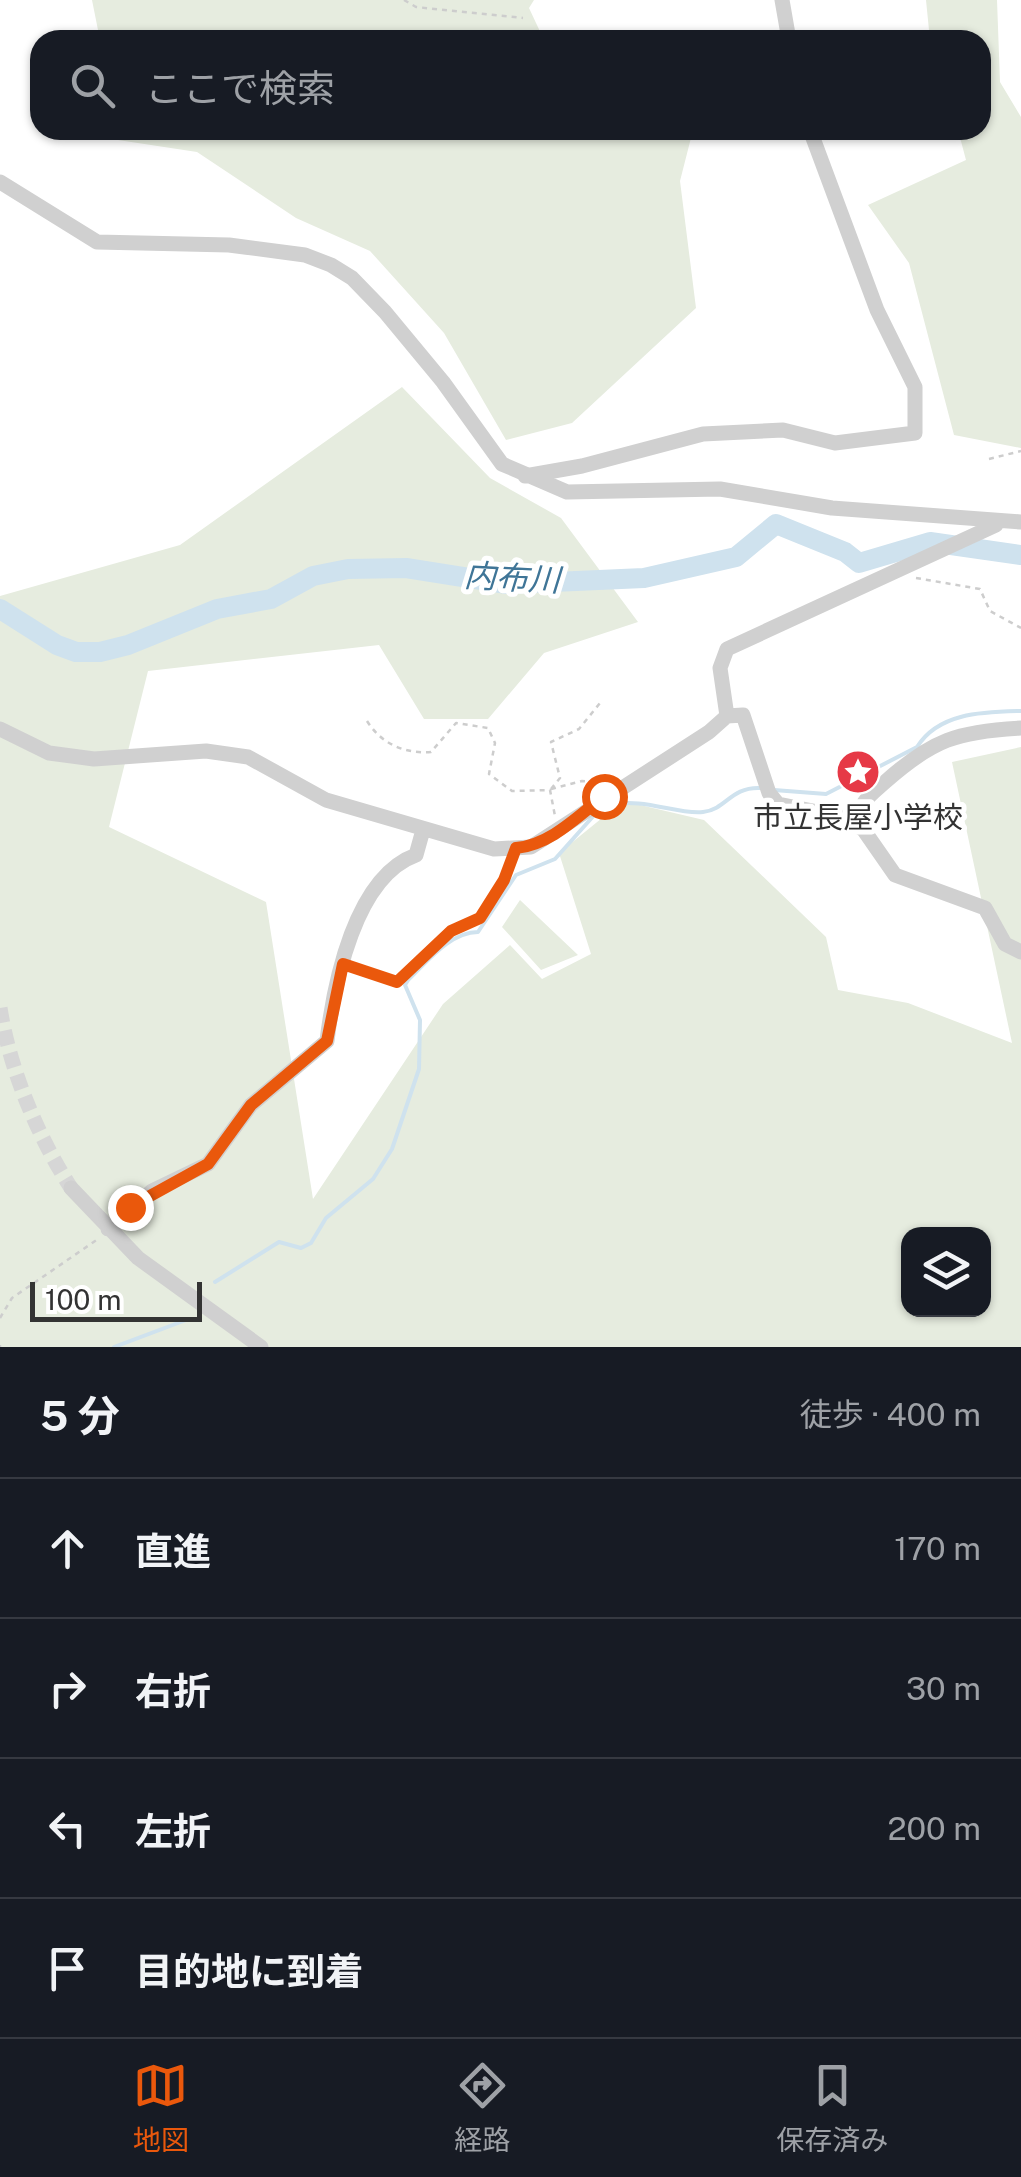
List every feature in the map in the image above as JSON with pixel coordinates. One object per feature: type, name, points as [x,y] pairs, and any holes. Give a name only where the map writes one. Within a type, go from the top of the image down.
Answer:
[{"type":"street","points":[[782,0],[787,30]]},
{"type":"street","points":[[525,476],[582,466],[703,434],[783,430],[836,443],[915,433],[915,387],[878,310],[814,140]]},
{"type":"street","points":[[0,182],[97,242],[229,245],[305,255],[331,265],[352,278],[385,312],[443,382],[502,464],[567,492],[720,489],[832,508],[1021,522]]},
{"type":"street","points":[[727,716],[720,668],[727,649],[1000,523]]},
{"type":"street","points":[[0,729],[49,753],[94,758],[206,751],[248,757],[326,800],[494,849],[531,847],[559,832],[616,789],[710,732],[727,716],[743,715],[769,793],[778,804],[838,816],[856,826],[868,834],[894,875],[984,908],[1004,944],[1021,952]]},
{"type":"street","points":[[856,826],[861,800],[908,759],[970,731],[1021,728]]},
{"type":"street","points":[[108,1229],[152,1191],[208,1164],[251,1105],[327,1041],[356,921],[385,873],[416,854],[424,830]]},
{"type":"street","points":[[71,1188],[138,1258],[260,1347]]},
{"type":"path","points":[[404,0],[416,7],[524,18]]},
{"type":"path","points":[[989,459],[1021,451]]},
{"type":"path","points":[[892,574],[980,590],[990,611],[1021,628]]},
{"type":"path","points":[[550,790],[560,778],[551,742],[579,729],[600,703]]},
{"type":"path","points":[[368,720],[380,740],[419,753],[431,752],[456,723],[488,728],[495,743],[488,774],[512,790],[550,790],[602,780],[616,789]]},
{"type":"path","points":[[550,790],[559,832]]},
{"type":"path","points":[[343,964],[397,982],[451,931],[480,918],[504,880],[516,848]]},
{"type":"path","points":[[0,1318],[12,1298],[44,1273],[91,1246],[108,1229]]},
{"type":"shaded area","points":[[92,0],[534,0],[529,8],[539,30],[98,30]]},
{"type":"shaded area","points":[[926,0],[997,0],[1000,82],[1021,117],[1021,448],[954,435],[909,263],[868,205],[966,160],[961,140],[991,140],[991,30],[929,30]]},
{"type":"shaded area","points":[[118,140],[690,140],[680,181],[696,308],[572,423],[506,440],[444,333],[370,251],[296,218],[197,152]]},
{"type":"shaded area","points":[[402,387],[490,478],[561,518],[638,622],[544,653],[488,719],[424,719],[379,645],[148,671],[109,827],[266,902],[313,1199],[443,1004],[510,945],[542,979],[591,954],[559,853],[623,801],[704,820],[826,937],[838,990],[908,1003],[1012,1043],[952,762],[1021,747],[1021,1347],[0,1347],[0,596],[180,545]]},
{"type":"shaded area","points":[[520,900],[578,955],[541,970],[502,927]]},
{"type":"waterway","name":"内布川","points":[[0,609],[57,645],[76,652],[100,652],[128,645],[217,609],[271,599],[313,576],[348,569],[406,568],[507,584],[644,578],[736,557],[776,524],[845,552],[859,563],[930,542],[1021,555]]},
{"type":"waterway","points":[[774,790],[826,794],[917,747],[926,735],[950,720],[1021,711]]},
{"type":"waterway","points":[[609,805],[635,803],[703,812],[742,791],[760,788]]},
{"type":"waterway","points":[[215,1282],[279,1242],[301,1248],[311,1243],[326,1218],[373,1179],[392,1149],[419,1069],[420,1020],[405,985],[408,980],[449,942],[478,932],[516,875],[555,859],[597,812]]},
{"type":"waterway","points":[[114,1347],[186,1320]]},
{"type":"tunnel","points":[[0,1008],[27,1101],[71,1188]]},
{"type":"place","name":"市立長屋小学校","points":[[858,772]]},
{"type":"route","points":[[130,1207],[152,1191],[208,1164],[220,1153],[251,1105],[327,1041],[343,964],[397,982],[451,931],[480,918],[504,880],[516,848],[531,847],[559,832],[604,796]]}]
